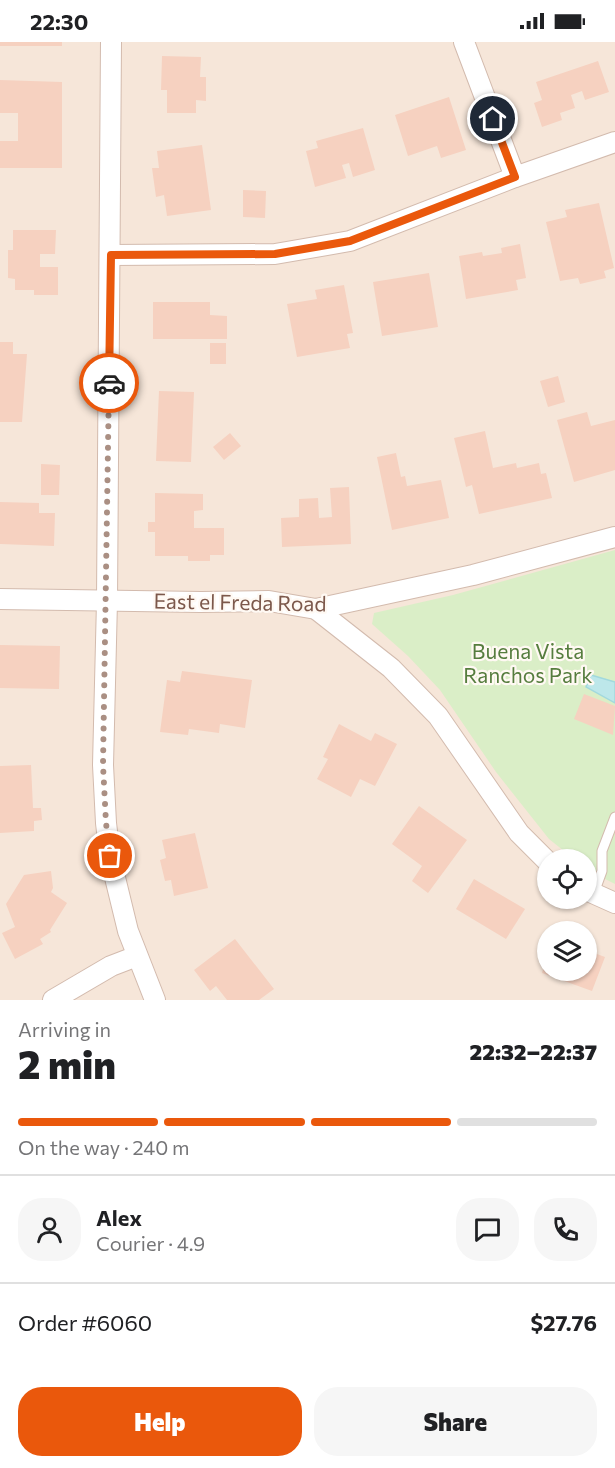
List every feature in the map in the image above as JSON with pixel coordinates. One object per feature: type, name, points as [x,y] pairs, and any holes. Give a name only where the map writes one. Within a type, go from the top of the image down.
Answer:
[{"type":"street","points":[[111,42],[111,255],[103,765],[110,856],[128,931],[155,1000]]},
{"type":"street","points":[[464,42],[515,177]]},
{"type":"street","points":[[111,255],[275,254],[350,241],[515,177],[615,142]]},
{"type":"street","name":"East el Freda Road","points":[[0,599],[268,601],[316,609],[473,575],[615,537]]},
{"type":"street","points":[[316,609],[392,668],[438,716],[519,833],[537,851]]},
{"type":"street","points":[[597,895],[615,903]]},
{"type":"street","points":[[53,1000],[111,966],[137,956]]},
{"type":"lane","points":[[597,880],[602,871],[602,851],[615,817]]},
{"type":"shaded area","points":[[0,42],[615,42],[615,1000],[0,1000]]},
{"type":"green space","name":"Buena Vista Ranchos Park","points":[[615,550],[615,884],[597,875],[597,849],[562,849],[549,839],[496,772],[440,690],[408,656],[372,624],[374,613],[453,595]]},
{"type":"water","points":[[591,675],[615,682],[615,703],[586,687]]},
{"type":"building","points":[[0,42],[62,42],[62,46],[0,46]]},
{"type":"building","points":[[162,56],[201,57],[200,77],[206,77],[206,101],[196,100],[196,113],[167,113],[167,90],[161,90]]},
{"type":"building","points":[[598,61],[609,92],[585,100],[582,91],[571,95],[575,108],[560,113],[562,120],[542,127],[534,103],[542,100],[536,82]]},
{"type":"building","points":[[0,80],[62,82],[62,168],[0,168],[0,141],[18,141],[18,113],[0,113]]},
{"type":"building","points":[[449,97],[466,150],[441,158],[437,146],[408,156],[395,115]]},
{"type":"building","points":[[363,128],[375,170],[353,177],[349,163],[342,165],[346,178],[315,187],[306,151],[318,148],[316,141]]},
{"type":"building","points":[[202,145],[211,210],[167,216],[164,195],[156,197],[152,168],[159,168],[157,151]]},
{"type":"building","points":[[243,190],[266,191],[265,218],[243,217]]},
{"type":"building","points":[[599,203],[614,268],[604,271],[606,278],[580,284],[578,278],[560,281],[546,222],[567,217],[565,210]]},
{"type":"building","points":[[13,230],[56,230],[55,254],[40,254],[40,267],[58,267],[58,295],[34,295],[34,290],[15,290],[15,279],[8,278],[8,250],[13,250]]},
{"type":"building","points":[[520,244],[526,278],[516,280],[518,290],[466,299],[459,256],[482,252],[483,256],[502,253],[501,248]]},
{"type":"building","points":[[429,273],[438,327],[382,336],[373,282]]},
{"type":"building","points":[[344,285],[353,333],[347,334],[350,348],[297,357],[287,304],[317,299],[315,290]]},
{"type":"building","points":[[153,302],[210,302],[210,315],[227,316],[227,339],[153,339]]},
{"type":"building","points":[[0,342],[13,342],[13,354],[27,354],[22,422],[0,422]]},
{"type":"building","points":[[210,343],[226,343],[226,364],[210,364]]},
{"type":"building","points":[[558,376],[565,402],[548,407],[540,381]]},
{"type":"building","points":[[159,391],[194,392],[191,462],[156,461]]},
{"type":"building","points":[[587,412],[591,426],[615,420],[615,470],[574,482],[557,420]]},
{"type":"building","points":[[485,431],[493,468],[516,463],[517,468],[539,463],[541,474],[546,473],[552,498],[479,514],[472,485],[466,487],[454,438]]},
{"type":"building","points":[[230,433],[241,446],[224,460],[213,447]]},
{"type":"building","points":[[396,453],[401,477],[405,476],[407,486],[441,480],[449,518],[392,530],[377,457]]},
{"type":"building","points":[[41,464],[60,465],[59,495],[41,495]]},
{"type":"building","points":[[349,487],[351,544],[282,547],[281,518],[299,517],[299,499],[318,498],[319,518],[332,517],[330,488]]},
{"type":"building","points":[[155,493],[203,494],[203,510],[194,511],[194,528],[224,528],[224,555],[210,555],[210,561],[188,561],[188,556],[155,556],[155,532],[148,532],[148,522],[155,522]]},
{"type":"building","points":[[0,502],[39,503],[39,513],[55,513],[54,546],[0,544]]},
{"type":"building","points":[[0,645],[60,646],[59,689],[0,688]]},
{"type":"building","points":[[182,671],[252,680],[245,728],[220,724],[219,733],[189,729],[188,735],[160,732],[167,680],[180,682]]},
{"type":"building","points":[[584,694],[615,706],[613,735],[574,719]]},
{"type":"building","points":[[339,724],[371,741],[375,733],[397,744],[375,786],[360,779],[351,797],[317,779],[328,759],[323,757]]},
{"type":"building","points":[[31,765],[33,808],[41,808],[42,820],[34,821],[34,831],[0,833],[0,766]]},
{"type":"building","points":[[419,806],[467,840],[428,893],[412,881],[422,866],[392,844]]},
{"type":"building","points":[[195,833],[208,888],[174,896],[171,880],[165,881],[160,860],[166,858],[162,840]]},
{"type":"building","points":[[51,871],[53,888],[51,892],[67,903],[50,930],[51,932],[40,939],[43,944],[15,959],[2,933],[15,927],[6,904],[24,875]]},
{"type":"building","points":[[474,879],[525,909],[506,939],[456,909]]},
{"type":"building","points":[[235,939],[274,989],[259,1000],[227,1000],[216,986],[210,991],[194,970]]},
{"type":"building","points":[[597,954],[605,957],[597,978]]},
{"type":"building","points":[[564,981],[596,981],[592,991]]},
{"type":"way so far","points":[[109,383],[103,765],[110,856]]},
{"type":"route","points":[[109,383],[111,255],[275,254],[350,241],[515,177],[493,119]]}]
